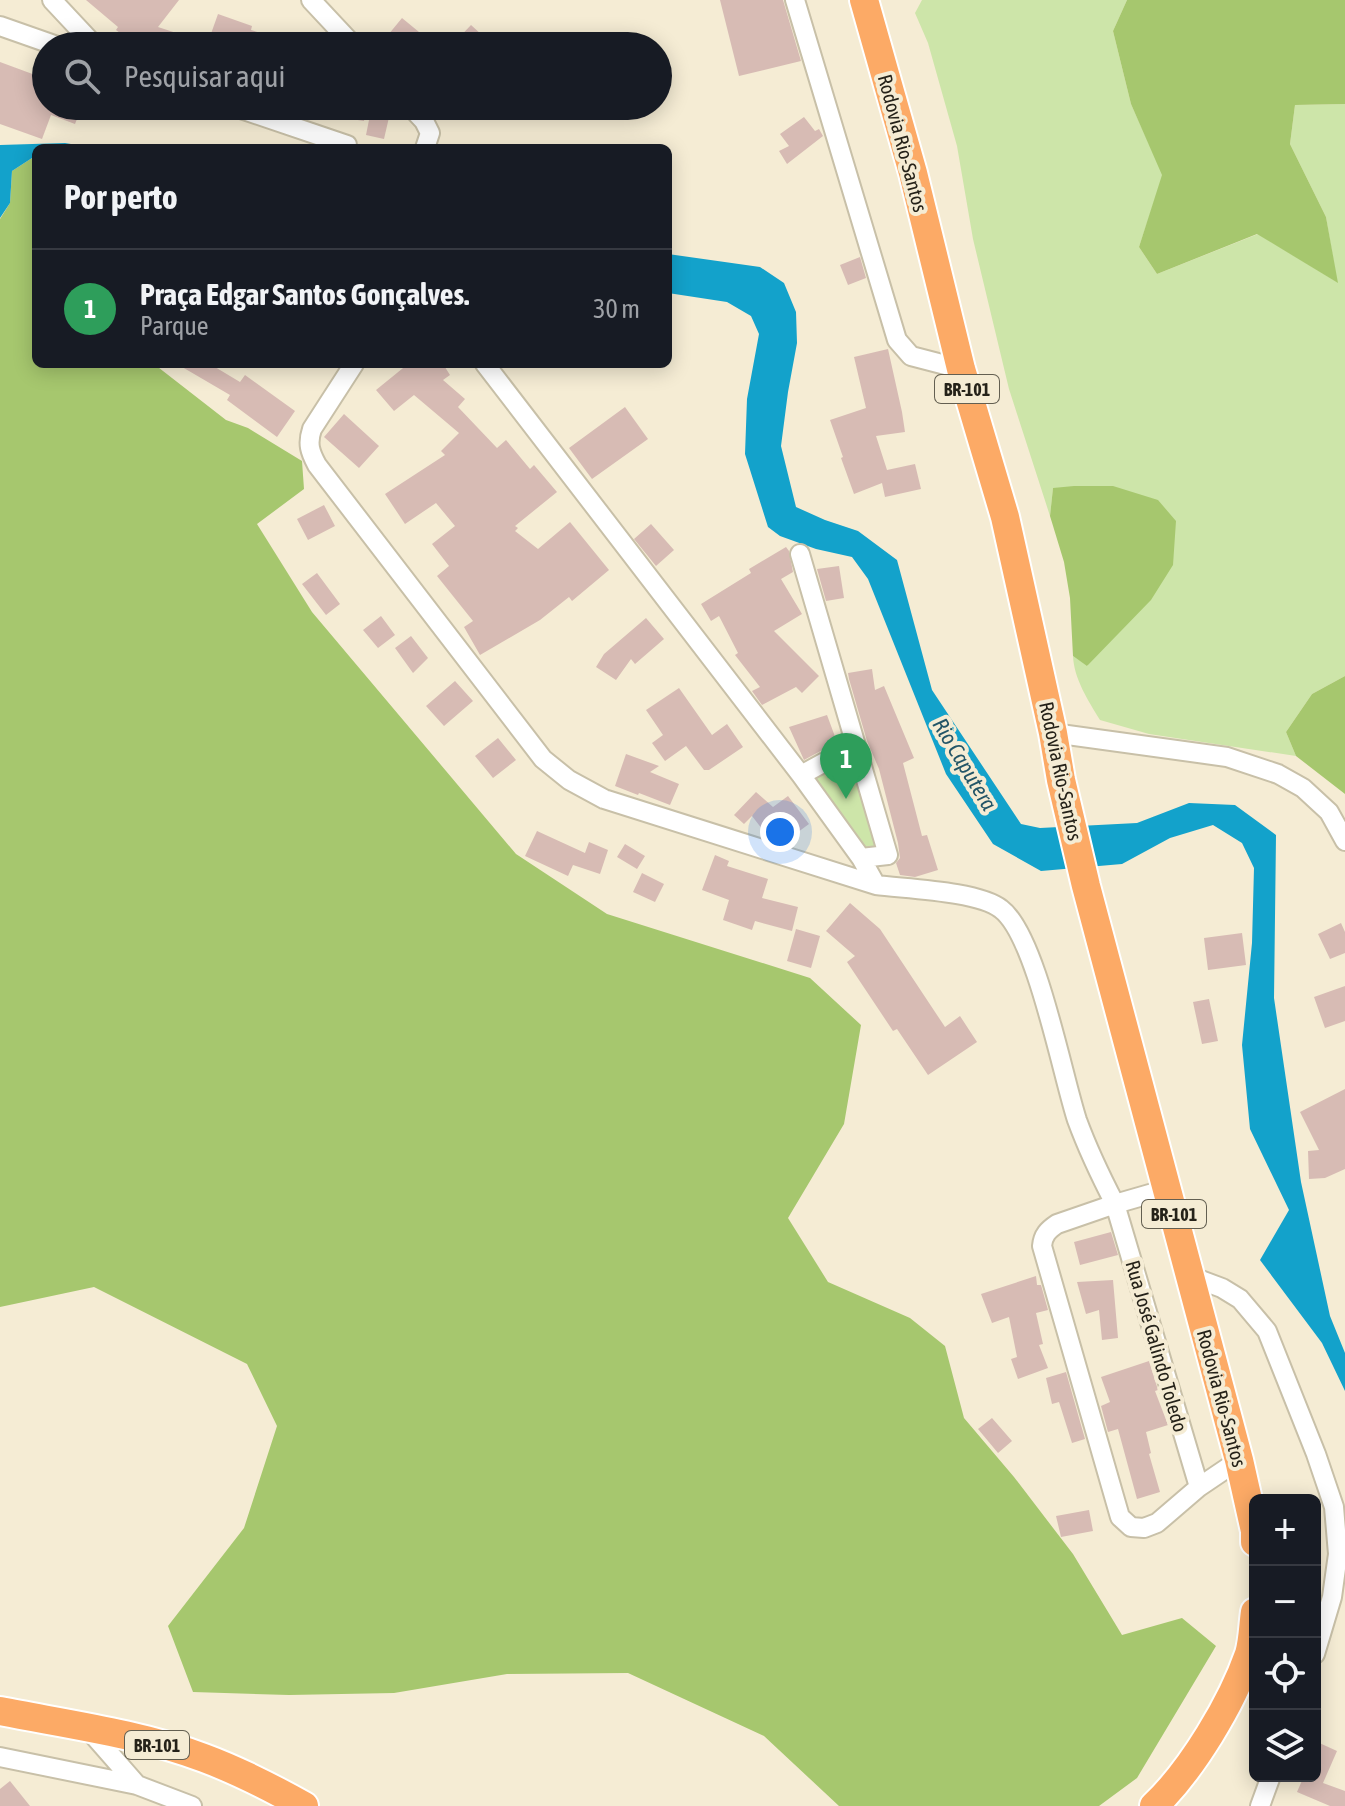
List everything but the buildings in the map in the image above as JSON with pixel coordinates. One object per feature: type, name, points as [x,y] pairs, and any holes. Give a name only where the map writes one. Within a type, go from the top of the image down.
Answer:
[{"type":"highway","name":"Rodovia Rio-Santos","points":[[864,0],[913,173],[961,369],[1005,517],[1086,886],[1249,1504]]},
{"type":"highway","points":[[1154,1806],[1193,1759],[1228,1702],[1250,1652],[1252,1638]]},
{"type":"highway","name":"BR-101","points":[[0,1711],[139,1739],[203,1758],[267,1785],[304,1806]]},
{"type":"street","points":[[52,0],[82,32]]},
{"type":"street","points":[[311,0],[341,32]]},
{"type":"street","points":[[795,0],[897,340],[911,356],[961,369]]},
{"type":"street","points":[[0,26],[32,37]]},
{"type":"street","points":[[273,120],[342,144]]},
{"type":"street","points":[[423,120],[430,133],[426,144]]},
{"type":"street","name":"Rua José Galindo Toledo","points":[[351,368],[312,429],[308,440],[309,450],[317,465],[543,759],[569,780],[604,799],[876,885],[973,897],[987,900],[1004,910],[1020,932],[1037,976],[1077,1119],[1115,1204],[1199,1487]]},
{"type":"street","points":[[488,368],[801,775],[861,858],[876,885]]},
{"type":"street","points":[[800,554],[888,855],[861,858]]},
{"type":"street","points":[[1053,733],[1227,757],[1278,774],[1303,788],[1329,812],[1345,841]]},
{"type":"street","points":[[801,775],[856,745]]},
{"type":"street","points":[[1167,1189],[1057,1224],[1043,1238],[1042,1246],[1120,1517],[1131,1527],[1144,1528],[1157,1523],[1199,1487],[1239,1460]]},
{"type":"street","points":[[1190,1276],[1222,1288],[1240,1299],[1267,1331],[1316,1454],[1334,1507],[1338,1554],[1332,1597],[1320,1638]]},
{"type":"street","points":[[88,1729],[137,1785]]},
{"type":"street","points":[[0,1757],[137,1785],[192,1806]]},
{"type":"street","points":[[1260,1806],[1269,1782]]},
{"type":"green space","points":[[922,0],[1127,0],[1113,31],[1131,104],[1163,175],[1139,247],[1157,274],[1258,234],[1337,282],[1326,217],[1290,144],[1295,105],[1345,104],[1345,676],[1312,694],[1286,732],[1296,756],[1149,734],[1100,720],[1082,689],[1073,656],[1088,666],[1053,488],[1050,516],[1009,389],[973,239],[957,146],[928,43],[915,13]]},
{"type":"green space","points":[[1127,0],[1345,0],[1345,104],[1295,105],[1290,144],[1326,217],[1338,283],[1257,234],[1157,274],[1139,247],[1162,175],[1131,104],[1113,31]]},
{"type":"green space","points":[[32,158],[32,368],[159,368],[226,420],[248,428],[302,461],[304,489],[257,524],[312,612],[516,854],[607,914],[810,978],[861,1025],[844,1124],[788,1218],[828,1282],[910,1318],[945,1346],[964,1418],[1073,1554],[1122,1635],[1182,1618],[1216,1646],[1137,1778],[1099,1806],[839,1806],[764,1736],[628,1673],[507,1674],[394,1693],[289,1695],[193,1692],[168,1626],[244,1528],[277,1426],[247,1364],[94,1287],[0,1307],[0,219],[10,203],[12,171]]},
{"type":"green space","points":[[1113,486],[1158,500],[1176,521],[1173,565],[1151,600],[1087,666],[1073,656],[1070,598],[1064,562],[1050,516],[1053,488]]},
{"type":"green space","points":[[1345,676],[1345,794],[1296,756],[1286,732],[1312,694]]},
{"type":"green space","points":[[853,751],[883,851],[863,854],[807,775]]},
{"type":"water","points":[[32,144],[32,158],[12,171],[10,203],[0,218],[0,145]]},
{"type":"water","name":"Rio Caputera","points":[[672,255],[760,267],[784,283],[796,312],[797,343],[781,446],[796,507],[858,531],[897,560],[932,690],[1021,824],[1040,828],[1137,823],[1189,803],[1235,805],[1276,835],[1274,998],[1301,1182],[1330,1316],[1345,1353],[1345,1391],[1322,1343],[1260,1260],[1289,1210],[1250,1129],[1242,1045],[1252,943],[1254,868],[1242,843],[1213,825],[1170,838],[1122,864],[1041,871],[993,844],[946,774],[868,579],[852,557],[816,549],[780,536],[768,527],[745,454],[747,399],[759,334],[751,316],[727,302],[672,294]]},
{"type":"place","name":"Praça Edgar Santos Gonçalves.","points":[[846,799]]}]
